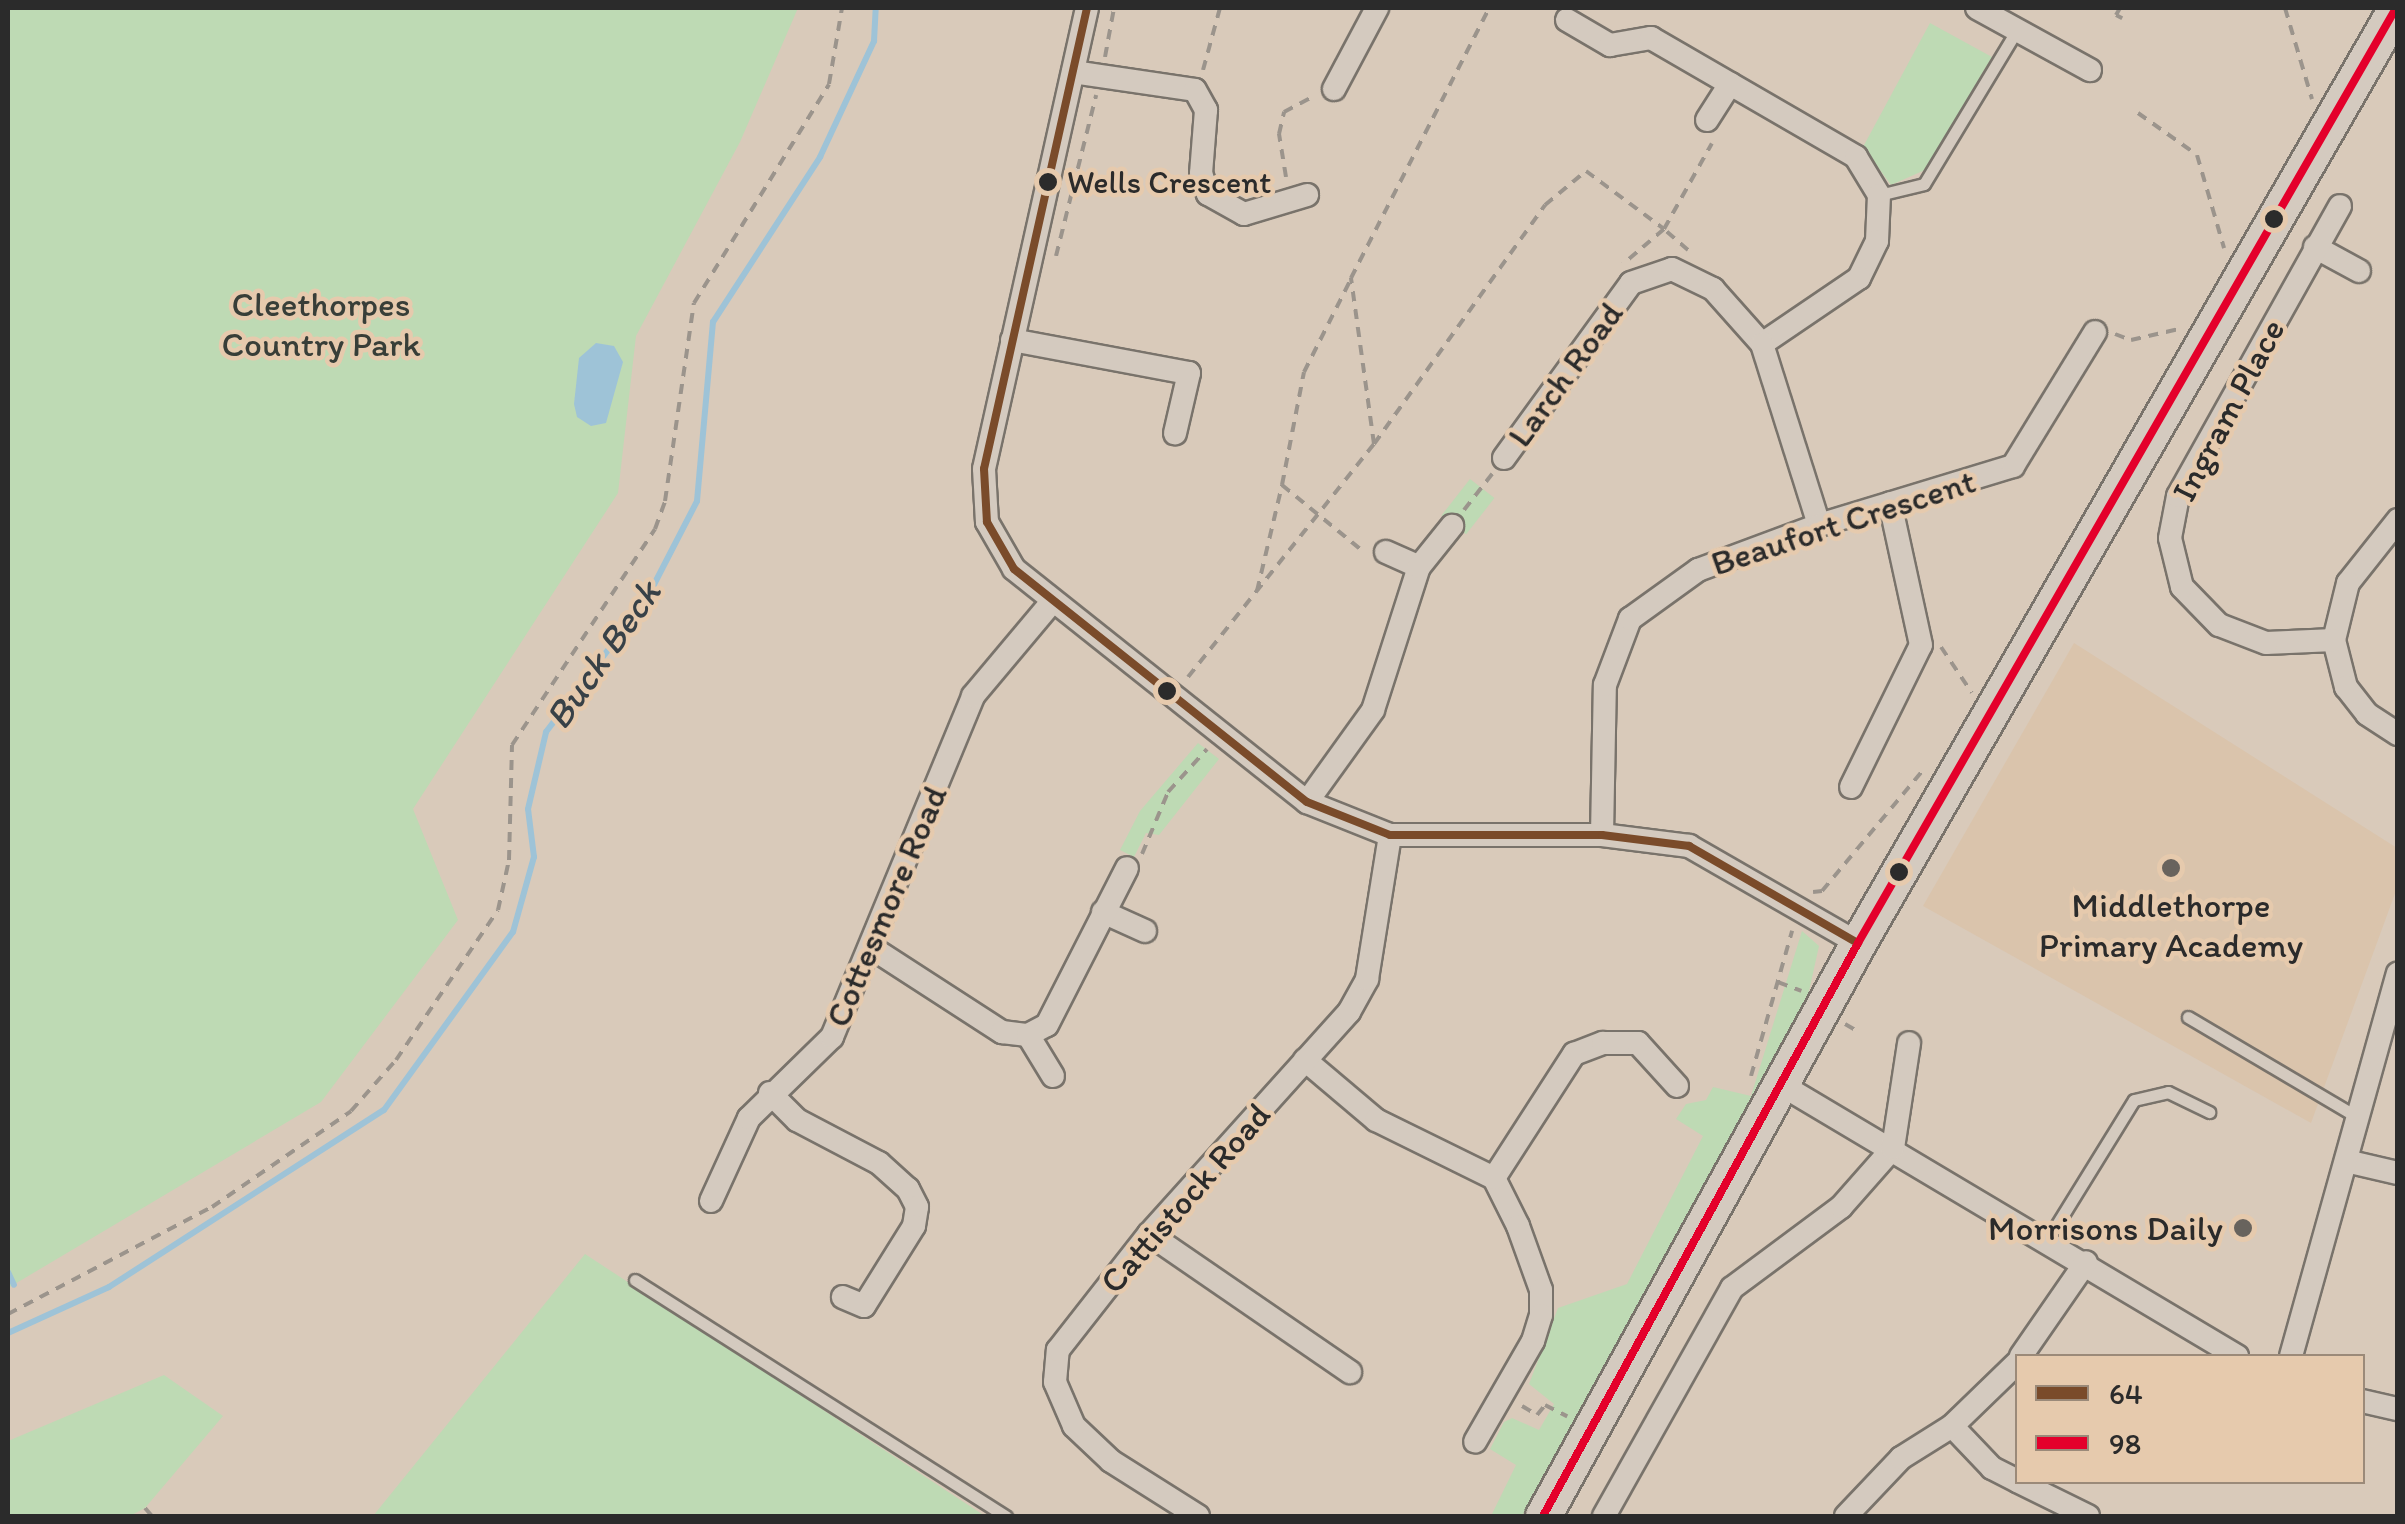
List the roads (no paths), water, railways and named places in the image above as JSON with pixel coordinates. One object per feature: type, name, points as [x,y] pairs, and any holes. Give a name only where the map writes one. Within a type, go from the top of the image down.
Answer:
[{"type":"main road","points":[[1544,1516],[1764,1084],[1858,943],[2396,8]]},
{"type":"street","points":[[1086,8],[1012,340],[983,494],[998,547],[1051,603],[1307,802],[1390,835],[1602,834],[1689,846],[1858,943]]},
{"type":"street","points":[[1334,89],[1378,8]]},
{"type":"street","points":[[1976,8],[2090,70]]},
{"type":"street","points":[[1568,20],[1610,45],[1651,38],[1856,157],[1878,195],[1876,240],[1859,278],[1762,344]]},
{"type":"street","points":[[1073,72],[1197,94],[1206,110],[1201,173],[1208,194],[1244,214],[1297,198]]},
{"type":"street","points":[[1707,120],[1730,84]]},
{"type":"street","name":"Ingram Place","points":[[2334,640],[2276,645],[2219,625],[2182,587],[2170,538],[2178,496],[2340,206]]},
{"type":"street","points":[[2315,247],[2358,271]]},
{"type":"street","name":"Larch Road","points":[[1504,458],[1631,283],[1672,270],[1713,288],[1762,344],[1819,524]]},
{"type":"street","name":"Beaufort Crescent","points":[[1602,834],[1605,685],[1630,619],[1698,570],[1819,524],[2014,466],[2095,332]]},
{"type":"street","points":[[1012,340],[1189,373],[1176,433]]},
{"type":"street","points":[[1850,787],[1914,667],[1921,639],[1890,503]]},
{"type":"street","points":[[2398,520],[2348,583],[2334,640],[2346,687],[2366,714],[2398,734]]},
{"type":"street","points":[[1307,802],[1373,710],[1418,566],[1452,526]]},
{"type":"street","points":[[1386,552],[1418,566]]},
{"type":"street","name":"Cottesmore Road","points":[[710,1200],[749,1118],[770,1093],[832,1037],[973,696],[1051,603]]},
{"type":"street","name":"Cattistock Road","points":[[1198,1516],[1111,1461],[1074,1426],[1055,1382],[1058,1350],[1150,1234],[1350,1012],[1367,979],[1390,835]]},
{"type":"street","points":[[872,948],[1002,1032],[1028,1035],[1047,1025],[1127,868]]},
{"type":"street","points":[[1103,912],[1144,932]]},
{"type":"street","points":[[2292,1354],[2398,974]]},
{"type":"street","points":[[1028,1035],[1053,1076]]},
{"type":"street","points":[[1494,1178],[1574,1054],[1604,1042],[1638,1043],[1677,1086]]},
{"type":"street","points":[[1604,1516],[1732,1288],[1840,1207],[1893,1148],[1909,1043]]},
{"type":"street","points":[[1305,1060],[1376,1120],[1494,1178],[1541,1290],[1534,1341],[1475,1442]]},
{"type":"street","points":[[1764,1084],[1893,1148],[2234,1354]]},
{"type":"street","points":[[770,1093],[797,1120],[878,1163],[908,1189],[917,1208],[914,1226],[864,1306],[843,1297]]},
{"type":"street","points":[[2346,1161],[2398,1174]]},
{"type":"street","points":[[1150,1234],[1350,1372]]},
{"type":"street","points":[[2022,1354],[2086,1262]]},
{"type":"street","points":[[1846,1516],[1901,1458],[1952,1426],[2015,1363]]},
{"type":"street","points":[[2365,1402],[2398,1410]]},
{"type":"street","points":[[1952,1426],[1992,1468],[2015,1480]]},
{"type":"street","points":[[2024,1484],[2088,1516]]},
{"type":"lane","points":[[1878,195],[1924,184],[2017,30]]},
{"type":"lane","points":[[2188,1017],[2357,1117]]},
{"type":"lane","points":[[2048,1239],[2134,1100],[2168,1092],[2209,1112]]},
{"type":"lane","points":[[635,1280],[1006,1516]]},
{"type":"water","points":[[596,343],[614,346],[623,362],[606,423],[591,426],[577,417],[574,404],[579,358]]},
{"type":"waterway","name":"Buck Beck","points":[[8,1333],[109,1287],[384,1110],[513,932],[534,857],[528,809],[546,732],[646,600],[697,501],[713,322],[820,157],[874,41],[876,8]]},
{"type":"waterway","points":[[8,1272],[14,1285]]},
{"type":"place","name":"Wells Crescent","points":[[1048,182]]},
{"type":"place","name":"Middlethorpe Primary Academy","points":[[2171,868]]},
{"type":"place","name":"Morrisons Daily","points":[[2243,1228]]},
{"type":"park label","name":"Cleethorpes Country Park","points":[[321,324]]}]
